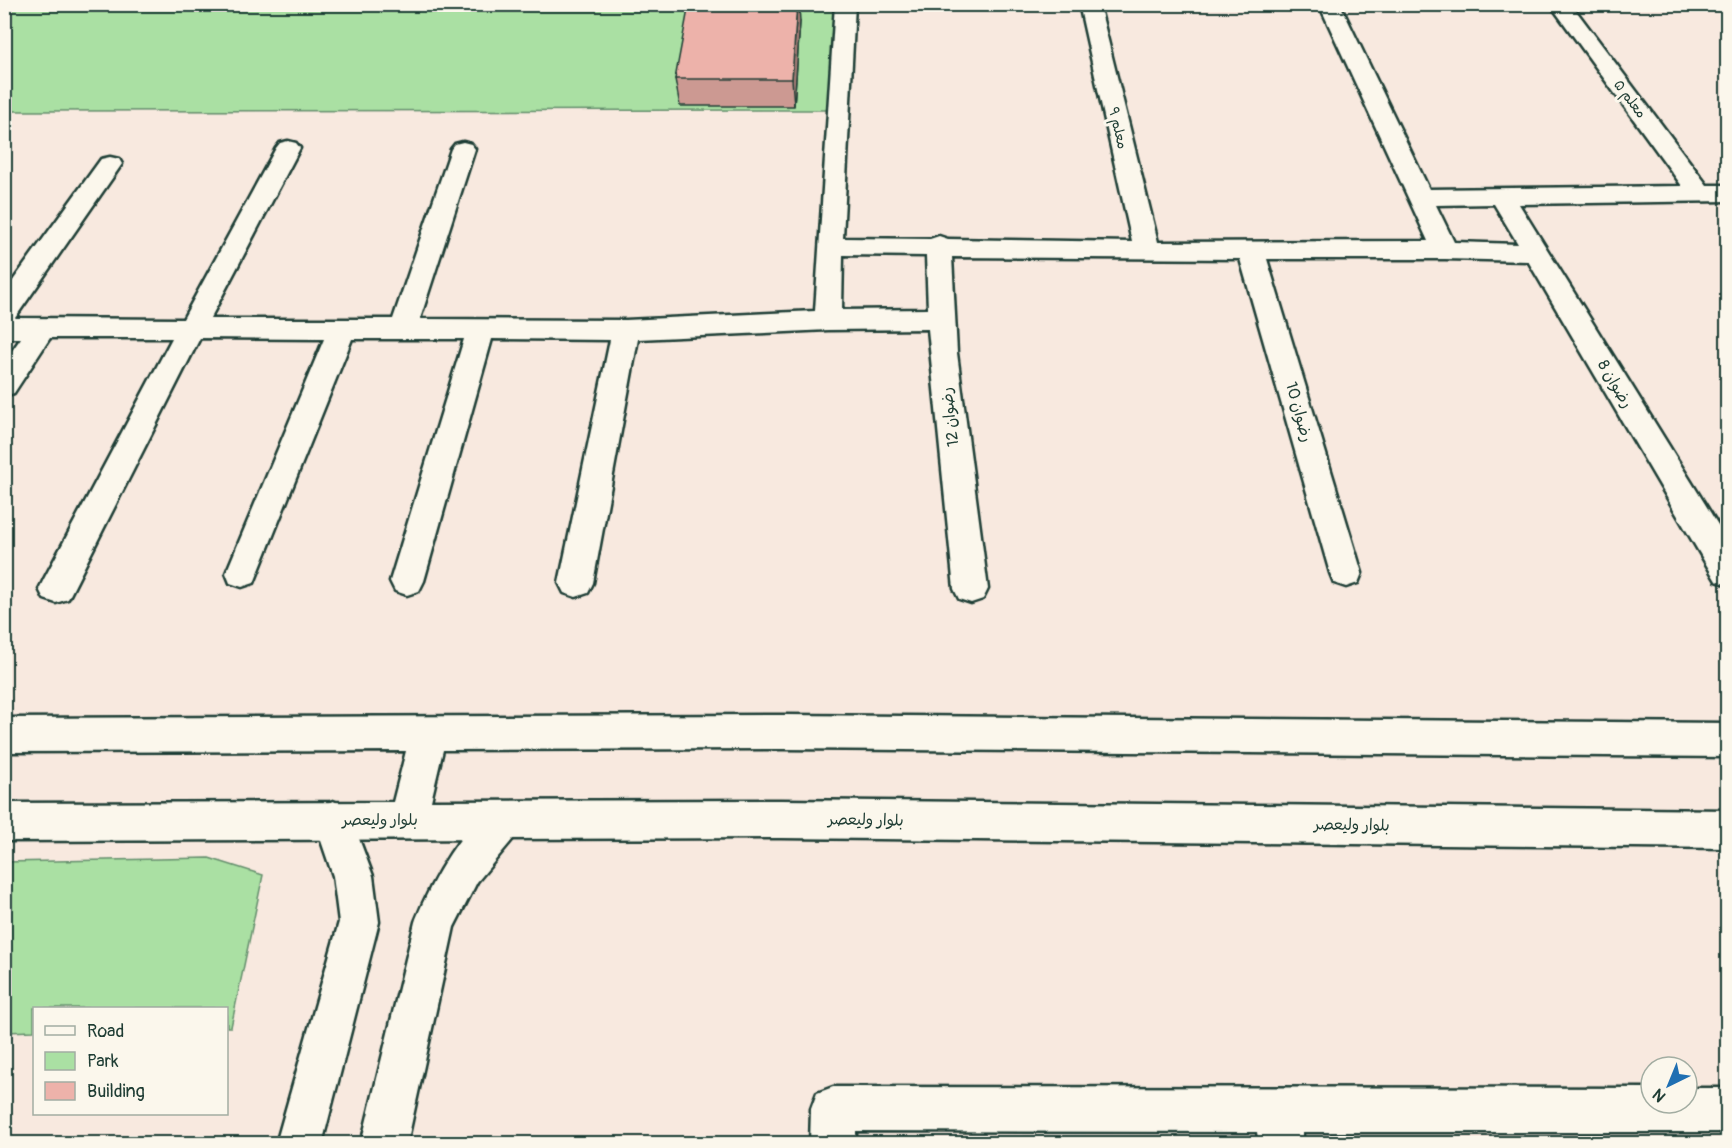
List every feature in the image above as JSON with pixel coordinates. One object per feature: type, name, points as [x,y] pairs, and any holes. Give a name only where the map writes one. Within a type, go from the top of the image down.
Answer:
[{"type":"street","points":[[828,320],[830,246],[845,4]]},
{"type":"street","name":"معلم ۹","points":[[1089,4],[1147,251]]},
{"type":"street","points":[[1329,4],[1445,250]]},
{"type":"street","name":"معلم ۵","points":[[1560,4],[1700,193]]},
{"type":"street","points":[[56,589],[190,329],[288,148]]},
{"type":"street","points":[[403,330],[463,149]]},
{"type":"street","points":[[4,314],[110,164]]},
{"type":"street","points":[[1420,197],[1728,193]]},
{"type":"street","name":"رضوان 8","points":[[1502,196],[1728,571]]},
{"type":"street","points":[[830,246],[1147,251],[1445,250],[1537,254]]},
{"type":"street","name":"رضوان 12","points":[[939,246],[943,353],[971,589]]},
{"type":"street","name":"رضوان 10","points":[[1251,251],[1346,573]]},
{"type":"street","points":[[4,328],[626,330],[828,320],[943,319]]},
{"type":"street","points":[[4,385],[42,329]]},
{"type":"street","points":[[242,573],[342,330]]},
{"type":"street","points":[[406,581],[481,330]]},
{"type":"street","points":[[576,583],[626,330]]},
{"type":"street","points":[[4,735],[797,732],[1728,740]]},
{"type":"street","points":[[406,821],[429,734]]},
{"type":"street","name":"بلوار ولیعصر","points":[[4,822],[781,819],[1728,829]]},
{"type":"street","points":[[299,1143],[359,922],[353,876],[333,820]]},
{"type":"street","points":[[384,1143],[435,922],[463,868],[504,820]]},
{"type":"street","points":[[833,1143],[833,1109],[1278,1126],[1727,1112]]},
{"type":"green space","points":[[4,5],[835,5],[834,110],[5,111]]},
{"type":"green space","points":[[209,858],[263,875],[231,1027],[228,1027],[228,1007],[33,1007],[33,1031],[5,1032],[5,862]]},
{"type":"building","points":[[689,4],[797,4],[792,79],[675,79]]}]
